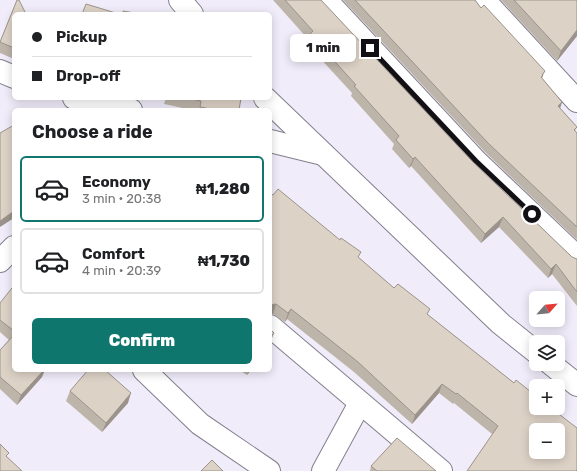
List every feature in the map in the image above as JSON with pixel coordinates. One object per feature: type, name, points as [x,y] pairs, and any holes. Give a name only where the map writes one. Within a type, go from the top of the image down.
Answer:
[{"type":"street","points":[[180,0],[190,12]]},
{"type":"street","points":[[326,0],[476,161],[577,257]]},
{"type":"street","points":[[484,0],[577,100]]},
{"type":"street","points":[[0,71],[12,76]]},
{"type":"street","points":[[79,100],[95,106],[113,108]]},
{"type":"street","points":[[267,100],[501,324],[529,346]]},
{"type":"street","points":[[272,141],[324,154]]},
{"type":"street","points":[[0,261],[12,249]]},
{"type":"street","points":[[272,328],[440,471]]},
{"type":"street","points":[[560,371],[577,385]]},
{"type":"street","points":[[146,372],[200,424],[269,471]]},
{"type":"street","points":[[323,471],[360,403]]},
{"type":"building","points":[[17,0],[19,0],[25,12],[12,12]]},
{"type":"building","points":[[285,0],[321,0],[471,160],[572,257],[577,259],[577,292],[556,264],[551,269],[503,217],[485,234],[415,157],[413,159],[396,140],[399,136],[310,34],[313,31]]},
{"type":"building","points":[[355,0],[475,0],[481,8],[484,5],[545,71],[541,77],[562,102],[558,106],[577,127],[574,130],[577,133],[577,227],[488,143]]},
{"type":"building","points":[[514,0],[577,0],[577,30],[561,51]]},
{"type":"building","points":[[86,4],[112,12],[83,12]]},
{"type":"building","points":[[12,12],[12,47],[0,42]]},
{"type":"building","points":[[196,100],[241,100],[239,108],[205,108],[200,107],[201,101]]},
{"type":"building","points":[[12,126],[12,212],[0,221],[0,133]]},
{"type":"building","points":[[278,189],[340,240],[341,238],[361,252],[358,257],[394,288],[398,284],[430,309],[427,314],[514,383],[516,380],[529,390],[529,415],[560,415],[577,428],[577,470],[467,471],[498,426],[457,393],[456,394],[442,384],[415,415],[358,362],[291,309],[288,313],[276,304],[272,305],[272,194]]},
{"type":"building","points":[[12,288],[12,329],[0,320],[0,303]]},
{"type":"building","points":[[12,337],[12,372],[42,372],[21,395],[0,377],[0,350]]},
{"type":"building","points":[[86,372],[107,372],[131,393],[106,423],[70,391]]},
{"type":"building","points":[[397,438],[436,471],[377,471],[371,466]]},
{"type":"building","points":[[0,444],[9,453],[6,456],[22,471],[0,471]]},
{"type":"building","points":[[212,460],[223,471],[201,471]]},
{"type":"route","points":[[370,48],[476,161],[532,214]]}]
